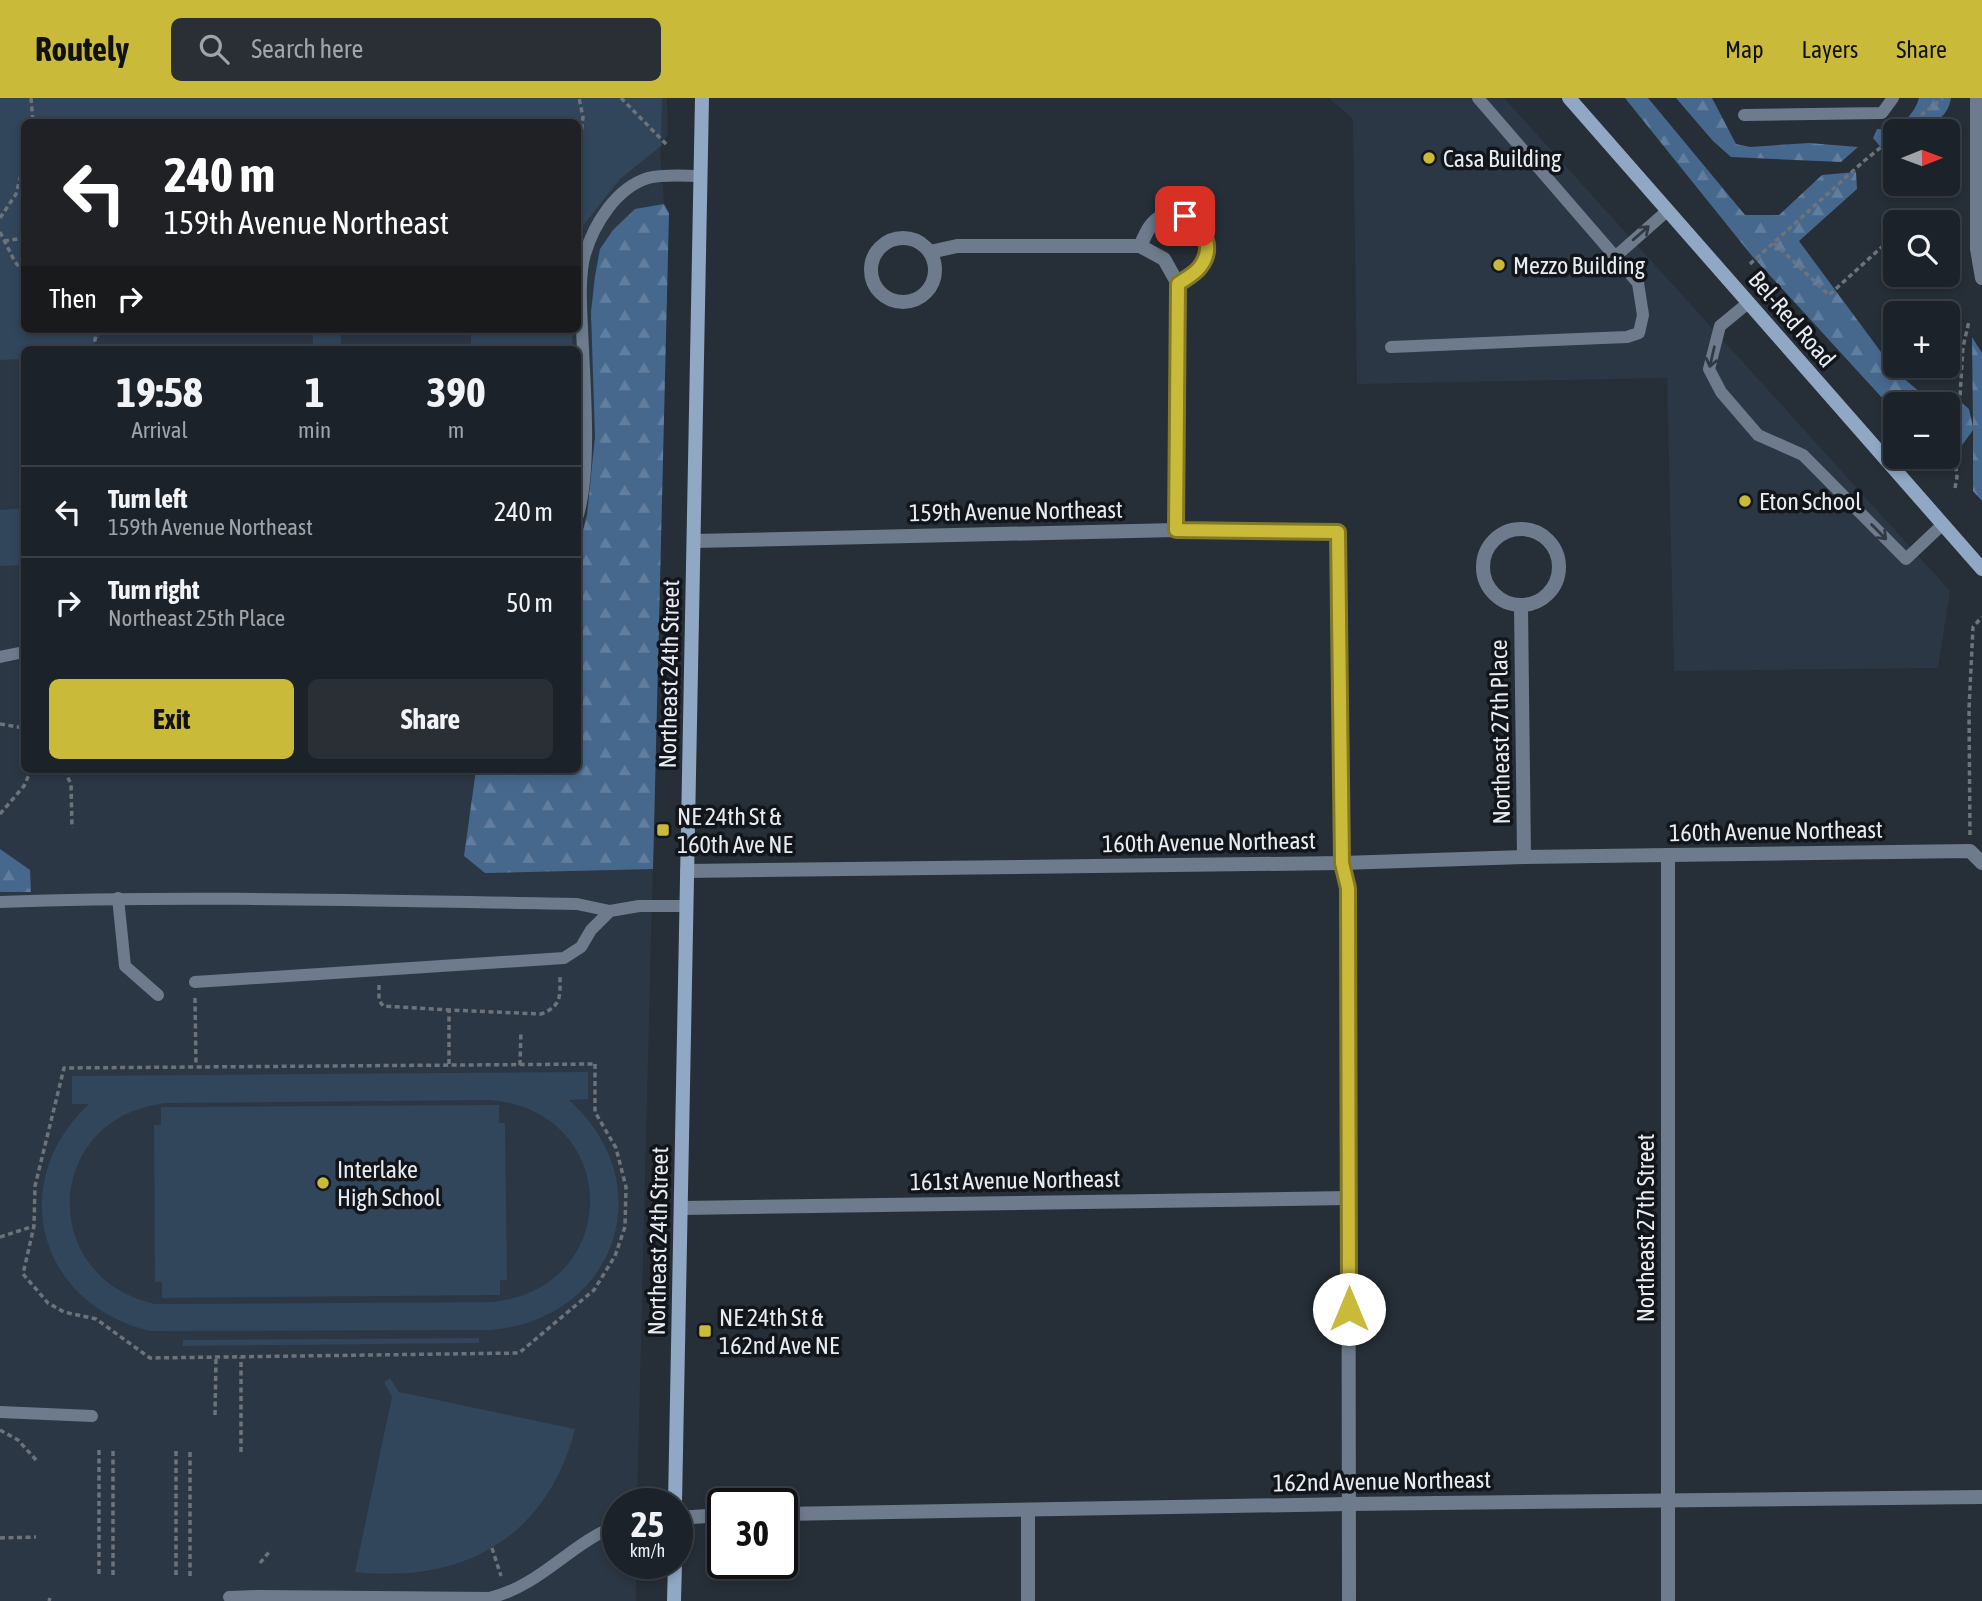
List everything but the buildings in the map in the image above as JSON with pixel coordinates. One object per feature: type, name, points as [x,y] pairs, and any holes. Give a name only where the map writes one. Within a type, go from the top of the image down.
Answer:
[{"type":"main road","name":"Northeast 24th Street","points":[[675,1488],[702,98]]},
{"type":"main road","name":"Bel-Red Road","points":[[1569,98],[1982,569]]},
{"type":"main road","points":[[674,1601],[675,1579]]},
{"type":"street","points":[[1977,98],[1977,249],[1982,278]]},
{"type":"street","points":[[1140,246],[1150,227],[1159,218],[1167,215],[1185,216],[1199,225],[1207,242],[1204,261],[1199,269],[1178,284]]},
{"type":"street","points":[[905,237],[924,245],[930,252],[934,262],[933,282],[920,297],[901,302],[882,295],[876,287],[871,268],[878,249],[886,242],[905,237]]},
{"type":"street","points":[[930,252],[957,246],[1140,246],[1164,259],[1178,284],[1176,530]]},
{"type":"street","name":"Northeast 27th Place","points":[[1520,529],[1531,530],[1550,542],[1559,561],[1556,583],[1542,600],[1521,606],[1501,600],[1492,593],[1483,573],[1486,552],[1500,535],[1520,529]]},
{"type":"street","name":"159th Avenue Northeast","points":[[694,541],[1176,530],[1338,532],[1342,863]]},
{"type":"street","name":"Northeast 27th Place","points":[[1521,606],[1524,857]]},
{"type":"street","name":"160th Avenue Northeast","points":[[687,871],[1342,863],[1524,857],[1970,851],[1981,861]]},
{"type":"street","name":"Northeast 27th Street","points":[[1668,855],[1668,1601]]},
{"type":"street","points":[[1342,863],[1348,888],[1349,1601]]},
{"type":"street","name":"161st Avenue Northeast","points":[[682,1208],[1349,1198]]},
{"type":"street","name":"162nd Avenue Northeast","points":[[798,1514],[1982,1497]]},
{"type":"street","points":[[1028,1511],[1028,1601]]},
{"type":"lane","points":[[1391,347],[1628,337],[1639,333],[1643,315],[1638,283],[1478,98]]},
{"type":"lane","points":[[1744,115],[1882,113],[1894,98]]},
{"type":"lane","points":[[581,491],[585,393],[581,304],[584,256],[598,221],[614,201],[631,187],[657,176],[701,176]]},
{"type":"lane","points":[[1616,256],[1667,211]]},
{"type":"lane","points":[[1748,303],[1720,326],[1709,369],[1721,391],[1758,435],[1803,455],[1906,559],[1942,525]]},
{"type":"lane","points":[[0,657],[21,653]]},
{"type":"lane","points":[[0,902],[118,898],[577,904],[610,911],[639,906],[687,906]]},
{"type":"lane","points":[[118,898],[125,966],[158,995]]},
{"type":"lane","points":[[195,982],[560,959],[581,947],[591,930],[610,911]]},
{"type":"lane","points":[[0,1412],[92,1416]]},
{"type":"lane","points":[[229,1597],[488,1598],[507,1594],[538,1578],[602,1531]]},
{"type":"path","points":[[31,98],[33,119]]},
{"type":"path","points":[[579,98],[583,117],[581,135]]},
{"type":"path","points":[[621,98],[667,145]]},
{"type":"path","points":[[1916,119],[1943,98]]},
{"type":"path","points":[[1751,264],[1883,146]]},
{"type":"path","points":[[0,218],[16,194],[21,175]]},
{"type":"path","points":[[0,232],[21,269]]},
{"type":"path","points":[[5,241],[21,238]]},
{"type":"path","points":[[1774,243],[1829,295],[1883,246]]},
{"type":"path","points":[[1955,488],[1957,477],[1953,443],[1960,397],[1963,347],[1969,321]]},
{"type":"path","points":[[1970,839],[1969,709],[1973,627],[1982,617]]},
{"type":"path","points":[[0,724],[21,728]]},
{"type":"path","points":[[0,814],[24,786],[30,773]]},
{"type":"path","points":[[66,773],[71,784],[72,828]]},
{"type":"path","points":[[379,971],[380,1004],[541,1014],[552,1010],[559,1000],[560,959]]},
{"type":"path","points":[[195,982],[196,1066]]},
{"type":"path","points":[[449,1010],[449,1065]]},
{"type":"path","points":[[520,1065],[521,1031]]},
{"type":"path","points":[[595,1064],[595,1112],[616,1148],[626,1186],[625,1227],[612,1262],[601,1281],[585,1299],[519,1353],[150,1357],[96,1320],[64,1312],[48,1303],[23,1274],[34,1226],[35,1186],[64,1068],[196,1066],[595,1064]]},
{"type":"path","points":[[0,1237],[34,1226]]},
{"type":"path","points":[[372,1355],[372,1361]]},
{"type":"path","points":[[241,1357],[241,1452]]},
{"type":"path","points":[[215,1415],[216,1358]]},
{"type":"path","points":[[0,1430],[18,1440],[37,1461]]},
{"type":"path","points":[[99,1450],[99,1576]]},
{"type":"path","points":[[113,1451],[113,1575]]},
{"type":"path","points":[[176,1451],[176,1577]]},
{"type":"path","points":[[190,1451],[190,1576]]},
{"type":"path","points":[[0,1538],[36,1537]]},
{"type":"path","points":[[492,1548],[502,1578]]},
{"type":"path","points":[[260,1563],[270,1551]]},
{"type":"shaded area","name":"Interlake High School","points":[[0,98],[667,98],[668,134],[660,149],[664,204],[669,213],[637,1488],[602,1488],[602,1579],[636,1579],[636,1601],[0,1601]]},
{"type":"shaded area","points":[[0,98],[662,98],[661,146],[620,179],[581,228],[581,119],[21,119],[21,333],[101,333],[93,346],[21,346],[21,359],[0,360]]},
{"type":"shaded area","points":[[1329,98],[1504,98],[1950,591],[1938,668],[1674,671],[1667,378],[1357,384],[1353,119]]},
{"type":"shaded area","points":[[313,333],[341,333],[341,346],[313,346]]},
{"type":"shaded area","points":[[471,333],[572,333],[573,346],[471,346]]},
{"type":"shaded area","points":[[21,508],[21,565],[0,566],[0,510]]},
{"type":"shaded area","points":[[588,1072],[588,1099],[569,1100],[598,1134],[614,1170],[619,1207],[612,1242],[595,1275],[569,1301],[534,1320],[491,1330],[150,1331],[112,1317],[81,1295],[59,1268],[46,1237],[42,1203],[47,1169],[63,1135],[89,1104],[72,1104],[72,1076]],"holes":[[[489,1100],[533,1111],[565,1134],[584,1165],[590,1200],[584,1235],[566,1267],[535,1290],[491,1302],[155,1304],[116,1288],[89,1263],[74,1231],[70,1197],[78,1164],[97,1135],[128,1113],[169,1103]]]},
{"type":"shaded area","points":[[499,1105],[499,1123],[505,1123],[507,1280],[500,1280],[500,1295],[162,1298],[162,1282],[155,1282],[154,1125],[161,1125],[161,1107]]},
{"type":"shaded area","points":[[479,1338],[479,1343],[183,1346],[183,1340]]},
{"type":"shaded area","points":[[390,1378],[399,1392],[575,1429],[562,1467],[544,1499],[522,1525],[495,1546],[465,1561],[431,1570],[394,1574],[355,1572],[392,1397],[384,1382]]},
{"type":"green space","points":[[1625,98],[1648,98],[1745,215],[1779,215],[1822,175],[1856,172],[1857,189],[1799,241],[1883,355],[1883,378],[1903,378],[1920,392],[1883,392],[1883,399],[1752,256]]},
{"type":"green space","points":[[1676,98],[1712,98],[1736,144],[1750,147],[1809,143],[1858,147],[1841,162],[1731,157],[1713,141]]},
{"type":"green space","points":[[1919,98],[1951,98],[1944,115],[1939,119],[1906,119]]},
{"type":"green space","points":[[1877,129],[1883,129],[1883,150],[1873,138]]},
{"type":"green space","points":[[664,204],[669,213],[653,869],[485,873],[464,856],[476,773],[581,773],[581,538],[587,515],[595,437],[591,312],[600,249],[613,230],[635,209]]},
{"type":"green space","points":[[1972,337],[1982,353],[1982,501],[1973,491],[1973,430],[1960,448],[1960,401],[1969,409],[1973,427]]},
{"type":"green space","points":[[0,849],[30,870],[31,892],[0,892]]},
{"type":"place","name":"Casa Building","points":[[1429,158]]},
{"type":"place","name":"Mezzo Building","points":[[1499,265]]},
{"type":"place","name":"Eton School","points":[[1745,501]]},
{"type":"place","name":"NE 24th St & 160th Ave NE","points":[[663,830]]},
{"type":"place","name":"Interlake High School","points":[[323,1183]]},
{"type":"place","name":"NE 24th St & 162nd Ave NE","points":[[705,1331]]},
{"type":"route","points":[[1185,216],[1199,225],[1204,233],[1207,252],[1199,269],[1178,284],[1176,530],[1338,532],[1342,863],[1348,888],[1349,1309]]}]
